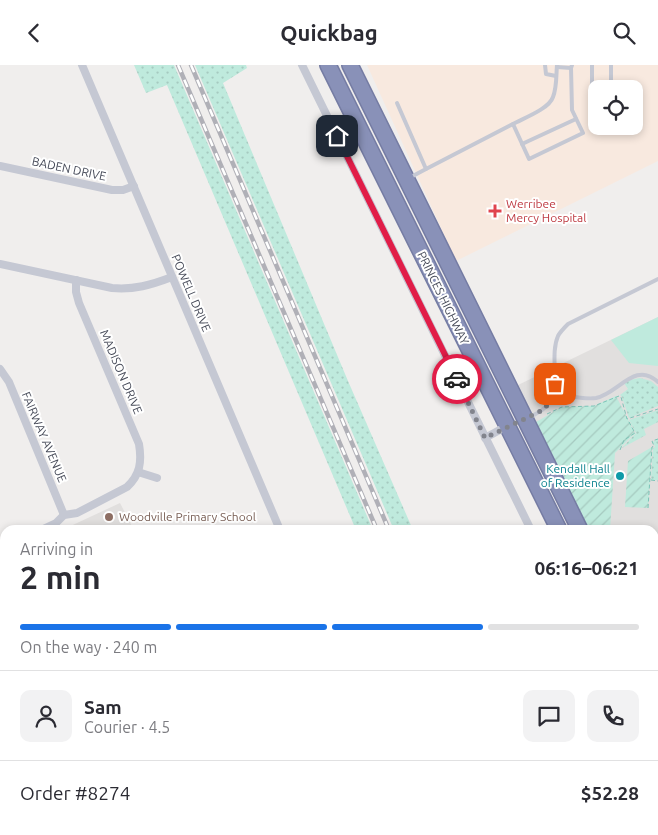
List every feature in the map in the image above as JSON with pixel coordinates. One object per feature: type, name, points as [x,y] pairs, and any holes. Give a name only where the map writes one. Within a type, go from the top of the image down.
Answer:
[{"type":"highway","name":"PRINCES HIGHWAY","points":[[328,65],[556,525]]},
{"type":"highway","name":"PRINCES HIGHWAY","points":[[350,65],[578,525]]},
{"type":"highway","points":[[352,113],[369,104]]},
{"type":"highway","points":[[507,426],[528,422]]},
{"type":"street","name":"POWELL DRIVE","points":[[82,65],[277,525]]},
{"type":"street","points":[[302,65],[528,525]]},
{"type":"street","name":"BADEN DRIVE","points":[[0,166],[112,190],[134,186]]},
{"type":"street","points":[[0,264],[112,288],[141,288],[172,277]]},
{"type":"street","name":"MADISON DRIVE","points":[[76,280],[76,293],[139,444],[141,464],[138,472]]},
{"type":"street","name":"FAIRWAY AVENUE","points":[[0,369],[8,383],[64,515]]},
{"type":"street","points":[[485,438],[507,426]]},
{"type":"street","points":[[52,525],[64,515],[77,513],[115,495],[133,481],[138,472],[157,479]]},
{"type":"lane","points":[[545,65],[546,74],[556,76]]},
{"type":"lane","points":[[592,65],[592,80]]},
{"type":"lane","points":[[611,65],[611,80]]},
{"type":"lane","points":[[407,179],[426,169],[513,124],[548,106],[553,99],[557,66],[571,67],[571,105],[583,133],[529,159],[513,124]]},
{"type":"lane","points":[[397,103],[426,169]]},
{"type":"lane","points":[[522,144],[576,119]]},
{"type":"lane","points":[[528,422],[543,410],[550,402],[553,394],[555,384],[555,347],[558,335],[568,324],[658,279]]},
{"type":"lane","points":[[553,394],[595,398],[608,394],[630,377],[640,375],[655,379],[658,382]]},
{"type":"path","points":[[528,422],[562,407],[594,406],[619,396],[621,397],[627,419],[635,433],[624,440],[620,450]]},
{"type":"path","points":[[627,419],[658,409]]},
{"type":"path","points":[[648,508],[652,447],[654,446],[652,441],[658,439]]},
{"type":"path","points":[[650,480],[658,481]]},
{"type":"shaded area","name":"Werribee Mercy Hospital","points":[[367,65],[658,65],[658,161],[456,261]]},
{"type":"shaded area","points":[[658,317],[658,525],[587,525],[518,385]]},
{"type":"shaded area","name":"Woodville Primary School","points":[[120,503],[131,525],[73,525]]},
{"type":"green space","points":[[134,65],[174,65],[371,525],[354,525],[167,85],[146,93]]},
{"type":"green space","points":[[195,65],[246,65],[247,68],[223,83],[411,525],[392,525]]},
{"type":"green space","points":[[658,317],[658,366],[629,363],[611,340]]},
{"type":"green space","points":[[640,378],[651,381],[658,387],[658,406],[629,418],[620,395],[628,389],[624,383]]},
{"type":"green space","points":[[616,396],[635,433],[615,453],[610,525],[587,525],[536,422],[562,407],[594,406]]},
{"type":"green space","points":[[658,410],[658,422],[644,429],[646,435],[622,448],[636,433],[629,420]]},
{"type":"green space","points":[[658,439],[658,480],[651,480],[653,448],[655,447],[653,442]]},
{"type":"green space","points":[[652,447],[648,508],[625,507],[628,461]]},
{"type":"railway","points":[[178,65],[375,525]]},
{"type":"railway","points":[[191,65],[387,525]]},
{"type":"way so far","points":[[457,379],[485,438],[543,410],[550,402],[555,384]]},
{"type":"place","name":"Werribee Mercy Hospital","points":[[495,211]]},
{"type":"place","name":"Kendall Hall of Residence","points":[[620,476]]},
{"type":"place","name":"Woodville Primary School","points":[[109,517]]},
{"type":"route","points":[[337,136],[457,379]]}]
